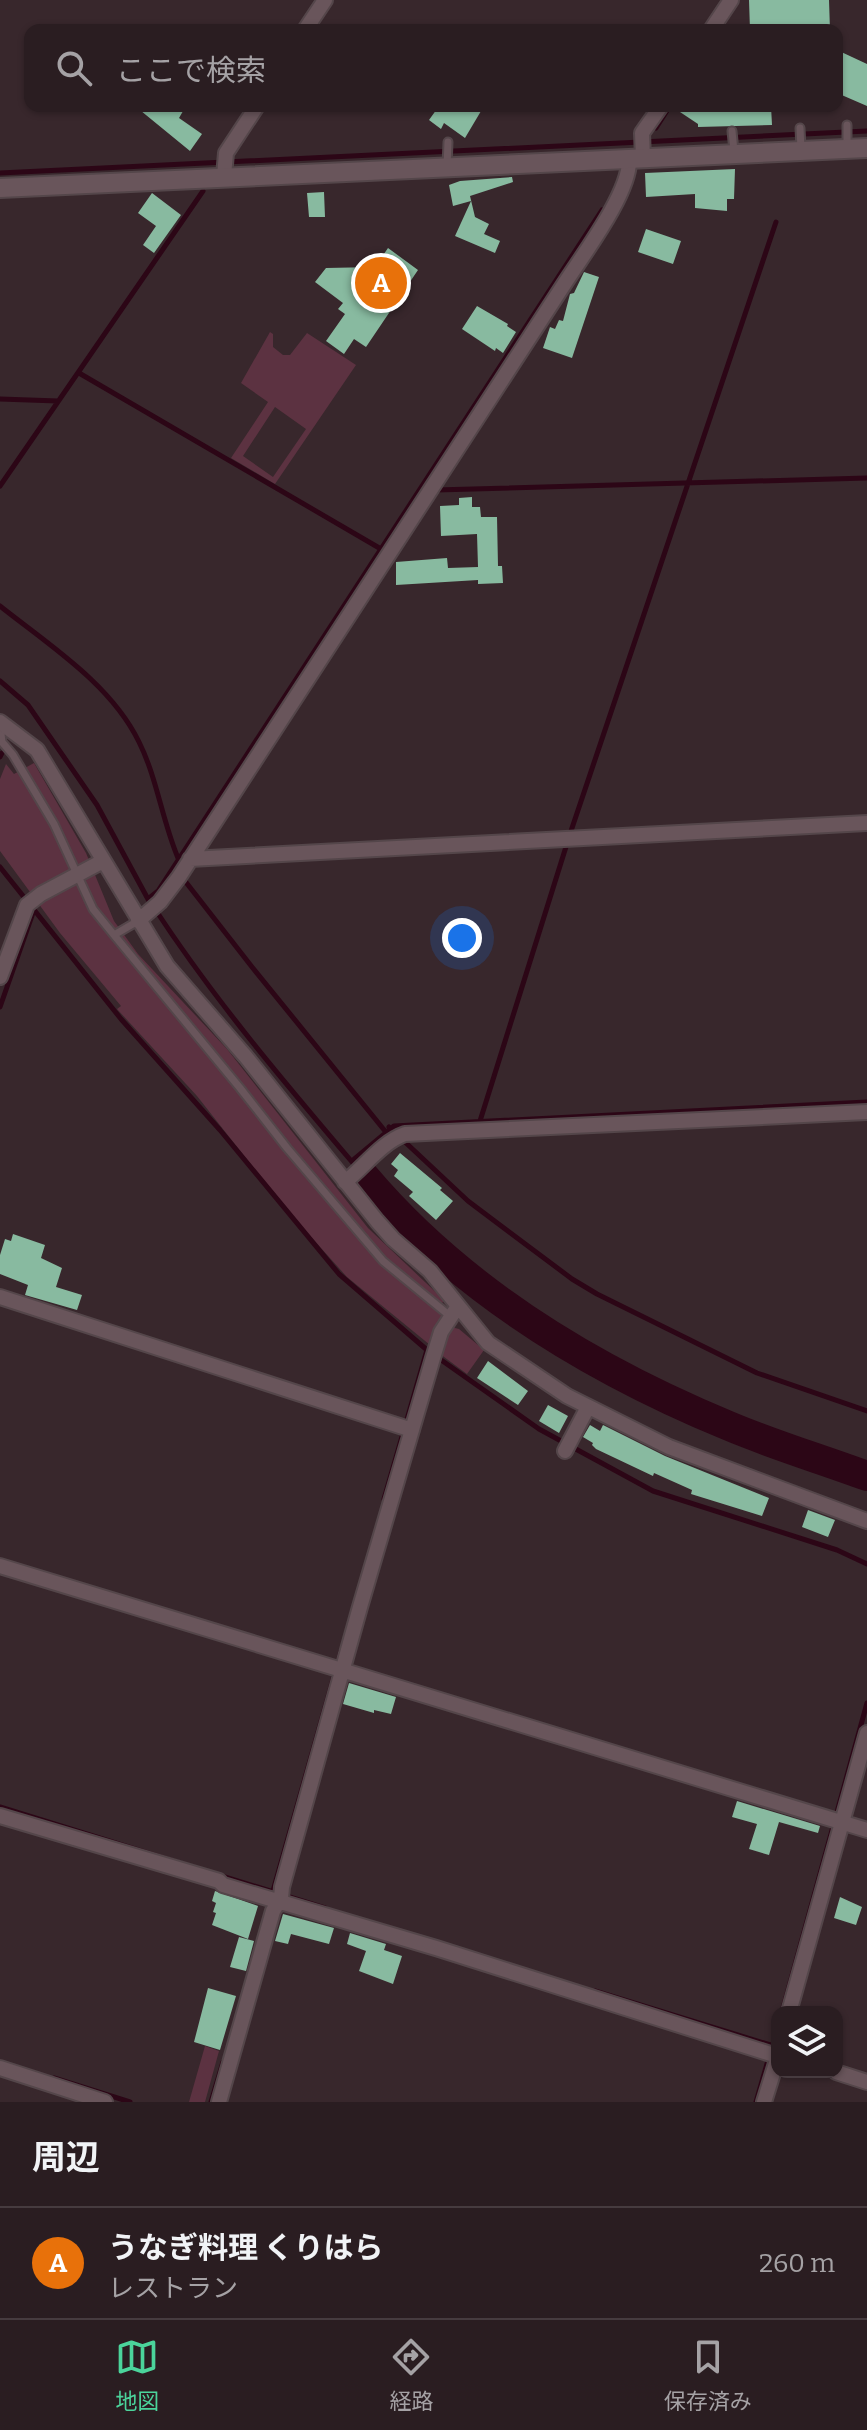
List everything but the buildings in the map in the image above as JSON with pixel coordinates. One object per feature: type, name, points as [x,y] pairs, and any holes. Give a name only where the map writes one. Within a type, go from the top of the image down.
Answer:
[{"type":"street","points":[[309,24],[325,0]]},
{"type":"street","points":[[715,24],[731,0]]},
{"type":"street","points":[[224,167],[254,112]]},
{"type":"street","points":[[142,918],[160,902],[190,859],[571,273],[625,184],[640,151],[642,133],[657,112]]},
{"type":"street","points":[[0,188],[224,167],[447,163],[733,142],[867,148]]},
{"type":"street","points":[[3,723],[37,750],[103,861],[142,918],[167,966],[246,1057],[355,1174],[393,1239],[430,1271],[454,1311],[488,1343],[528,1372],[588,1407],[669,1447],[867,1521]]},
{"type":"street","points":[[190,859],[867,823]]},
{"type":"street","points":[[0,977],[30,902],[103,861]]},
{"type":"street","points":[[355,1174],[398,1137],[867,1112]]},
{"type":"street","points":[[0,1297],[407,1428]]},
{"type":"street","points":[[219,2102],[282,1887],[337,1670],[407,1428],[441,1332],[454,1311]]},
{"type":"street","points":[[567,1447],[588,1407]]},
{"type":"street","points":[[0,1566],[867,1830]]},
{"type":"street","points":[[791,2006],[837,1821],[867,1733]]},
{"type":"street","points":[[0,1816],[277,1898],[771,2055]]},
{"type":"street","points":[[0,2068],[105,2102]]},
{"type":"street","points":[[764,2102],[771,2070]]},
{"type":"street","points":[[843,2074],[867,2082]]},
{"type":"lane","points":[[847,126],[847,145]]},
{"type":"lane","points":[[800,129],[801,147]]},
{"type":"lane","points":[[447,163],[448,144]]},
{"type":"lane","points":[[3,723],[2,742],[54,824],[93,909],[306,1172],[383,1261],[454,1311]]},
{"type":"lane","points":[[114,935],[142,918]]},
{"type":"shaded area","points":[[270,332],[273,334],[273,347],[283,355],[290,355],[307,333],[356,365],[275,484],[231,458],[268,402],[241,383]],"holes":[[[275,407],[306,429],[273,477],[243,456]]]},
{"type":"shaded area","points":[[34,763],[86,853],[114,921],[138,954],[227,1049],[368,1228],[444,1300],[438,1310],[443,1319],[430,1345],[347,1277],[285,1208],[197,1096],[117,1009],[121,1006],[60,933],[0,851],[0,779],[6,764],[14,774]]},
{"type":"shaded area","points":[[451,1327],[459,1329],[484,1350],[467,1374],[440,1354]]},
{"type":"shaded area","points":[[205,2046],[219,2051],[205,2102],[189,2102]]},
{"type":"waterway","points":[[656,128],[666,112]]},
{"type":"waterway","points":[[0,173],[867,131]]},
{"type":"waterway","points":[[0,486],[203,191]]},
{"type":"waterway","points":[[148,899],[158,891],[602,210]]},
{"type":"waterway","points":[[480,1121],[570,834],[776,222]]},
{"type":"waterway","points":[[79,373],[381,549]]},
{"type":"waterway","points":[[0,399],[58,401]]},
{"type":"waterway","points":[[436,490],[867,478]]},
{"type":"waterway","points":[[0,606],[96,684],[127,721],[145,756],[178,858]]},
{"type":"waterway","points":[[0,681],[28,705],[97,805],[149,901]]},
{"type":"waterway","points":[[0,757],[2,753]]},
{"type":"waterway","points":[[0,867],[121,1019],[220,1130],[339,1274],[427,1350],[539,1429],[653,1491],[837,1550],[867,1564]]},
{"type":"waterway","points":[[185,881],[385,1131]]},
{"type":"waterway","points":[[155,909],[229,1013],[364,1176]]},
{"type":"waterway","points":[[0,1007],[34,910]]},
{"type":"waterway","points":[[352,1161],[394,1126],[867,1102]]},
{"type":"waterway","points":[[389,1127],[468,1201],[572,1279],[597,1294],[757,1373],[867,1411]]},
{"type":"waterway","points":[[364,1176],[443,1256],[486,1291],[578,1352],[678,1404],[729,1426],[867,1476]]},
{"type":"waterway","points":[[384,1499],[427,1350]]},
{"type":"waterway","points":[[273,1891],[341,1651]]},
{"type":"waterway","points":[[784,2006],[867,1703]]},
{"type":"waterway","points":[[0,1807],[325,1908]]},
{"type":"waterway","points":[[595,1991],[771,2045]]},
{"type":"waterway","points":[[756,2102],[769,2057]]},
{"type":"waterway","points":[[211,2102],[223,2062]]},
{"type":"waterway","points":[[54,2078],[130,2102]]},
{"type":"place","name":"うなぎ料理 くりはら","points":[[381,283]]}]
